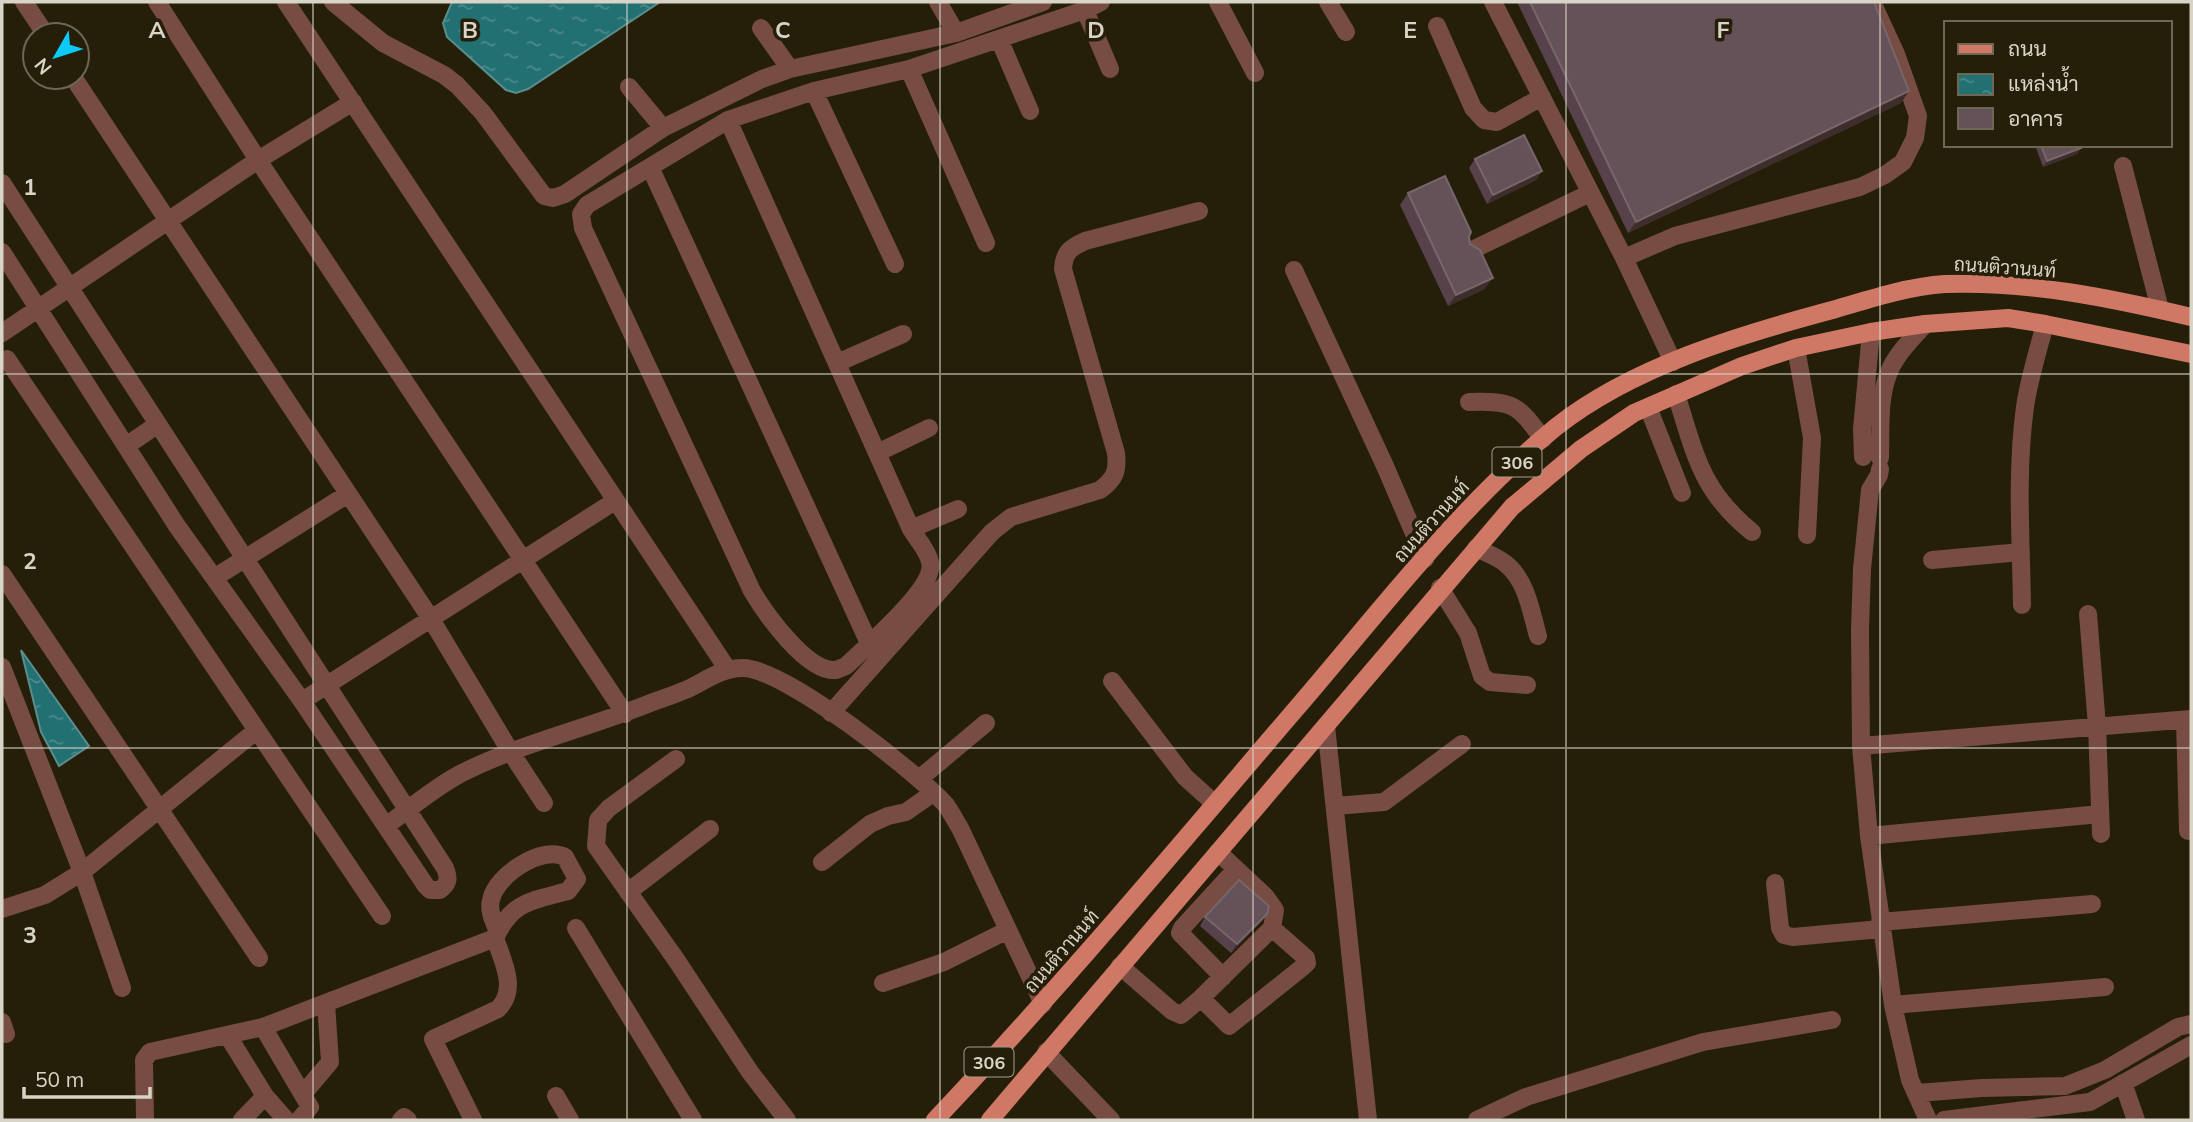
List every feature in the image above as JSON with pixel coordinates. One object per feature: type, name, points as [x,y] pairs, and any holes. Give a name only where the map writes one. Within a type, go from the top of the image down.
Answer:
[{"type":"main road","name":"ถนนติวานนท์","points":[[935,1120],[1043,1004],[1491,485],[1559,425],[1615,390],[1673,362],[1730,341],[1872,299],[1940,285],[2015,285],[2160,309],[2191,317]]},
{"type":"main road","name":"306","points":[[990,1120],[1512,506],[1581,449],[1634,413],[1742,366],[1796,348],[1925,324],[2008,318],[2191,354]]},
{"type":"main road","name":"306","points":[[950,1120],[1043,1004]]},
{"type":"street","points":[[24,2],[37,21]]},
{"type":"street","points":[[157,2],[258,160],[625,714]]},
{"type":"street","points":[[286,2],[728,670]]},
{"type":"street","points":[[333,2],[383,43],[444,75],[457,85],[478,106],[544,196],[553,198],[565,194],[663,128],[762,79],[790,69],[956,33],[1043,2]]},
{"type":"street","points":[[938,2],[956,33]]},
{"type":"street","points":[[1218,2],[1255,73]]},
{"type":"street","points":[[1328,2],[1346,32]]},
{"type":"street","points":[[1493,2],[1624,258],[1673,362]]},
{"type":"street","points":[[1624,258],[1675,236],[1860,187],[1903,162],[1915,138],[1918,116],[1896,54],[1872,2]]},
{"type":"street","points":[[728,120],[911,529],[930,561],[931,575],[914,600],[846,666],[836,670],[824,668],[805,656],[769,618],[752,591],[589,241],[581,214],[587,205],[728,120],[814,91],[909,69],[1093,6],[1110,68]]},
{"type":"street","points":[[1437,26],[1473,108],[1484,120],[1497,122],[1542,97]]},
{"type":"street","points":[[761,28],[790,69]]},
{"type":"street","points":[[999,39],[1030,111]]},
{"type":"street","points":[[909,69],[986,243]]},
{"type":"street","points":[[629,87],[663,128]]},
{"type":"street","points":[[83,91],[431,619],[544,803]]},
{"type":"street","points":[[814,91],[895,264]]},
{"type":"street","points":[[2,333],[258,160],[352,102]]},
{"type":"street","points":[[2123,166],[2160,309]]},
{"type":"street","points":[[650,167],[869,643]]},
{"type":"street","points":[[2,183],[445,868],[448,877],[440,890],[430,890],[426,886],[302,701],[214,578],[2,252]]},
{"type":"street","points":[[1472,250],[1590,192]]},
{"type":"street","points":[[831,713],[992,532],[1011,517],[1100,490],[1112,481],[1118,470],[1116,453],[1063,269],[1064,256],[1070,248],[1085,242],[1199,212]]},
{"type":"street","points":[[1294,270],[1425,559]]},
{"type":"street","points":[[1872,417],[1889,370],[1901,351],[1925,324]]},
{"type":"street","points":[[2022,605],[2022,430],[2025,404],[2045,324]]},
{"type":"street","points":[[1871,332],[1870,490],[1861,581],[1861,746],[1869,836],[1893,1005],[1910,1080],[1928,1120]]},
{"type":"street","points":[[837,363],[903,334]]},
{"type":"street","points":[[1796,348],[1812,438],[1807,535]]},
{"type":"street","points":[[7,359],[382,916]]},
{"type":"street","points":[[1676,394],[1703,475],[1715,496],[1731,515],[1752,532]]},
{"type":"street","points":[[1469,402],[1506,402],[1519,410],[1543,439]]},
{"type":"street","points":[[1648,407],[1682,493]]},
{"type":"street","points":[[126,446],[158,424]]},
{"type":"street","points":[[877,453],[929,428]]},
{"type":"street","points":[[214,578],[348,494]]},
{"type":"street","points":[[302,701],[615,501]]},
{"type":"street","points":[[911,529],[958,509]]},
{"type":"street","points":[[1476,548],[1504,562],[1516,574],[1524,589],[1538,636]]},
{"type":"street","points":[[1932,560],[2021,552]]},
{"type":"street","points":[[2,574],[260,958]]},
{"type":"street","points":[[1440,588],[1468,632],[1482,676],[1490,682],[1527,685]]},
{"type":"street","points":[[2088,614],[2097,726],[2101,834]]},
{"type":"street","points":[[2,667],[82,872],[122,988]]},
{"type":"street","points":[[386,826],[457,775],[510,751],[625,714],[728,670],[743,667],[762,672],[880,746],[947,807],[960,828],[1043,1004]]},
{"type":"street","points":[[1112,681],[1185,777],[1215,804]]},
{"type":"street","points":[[1861,746],[2188,720],[2188,831]]},
{"type":"street","points":[[919,779],[986,723]]},
{"type":"street","points":[[1326,726],[1368,1120]]},
{"type":"street","points":[[2,909],[45,895],[82,872],[257,730]]},
{"type":"street","points":[[1335,806],[1384,802],[1462,744]]},
{"type":"street","points":[[676,759],[609,808],[598,820],[596,846],[677,961],[750,1072],[787,1120]]},
{"type":"street","points":[[822,862],[870,824],[906,812],[933,793]]},
{"type":"street","points":[[1869,836],[2100,814]]},
{"type":"street","points":[[628,892],[710,829]]},
{"type":"street","points":[[145,1120],[144,1060],[150,1052],[263,1027],[497,935],[502,922],[515,909],[573,887],[577,879],[565,857],[551,852],[537,856],[507,875],[497,885],[491,899],[490,907],[497,935],[509,984],[506,1002],[498,1009],[433,1039],[473,1120]]},
{"type":"street","points":[[1120,965],[1177,1014],[1186,1012],[1272,928],[1275,910],[1266,897],[1218,852]]},
{"type":"street","points":[[1223,977],[1180,933],[1236,869]]},
{"type":"street","points":[[1775,883],[1780,928],[1784,935],[1793,937],[2092,904]]},
{"type":"street","points":[[576,928],[693,1120]]},
{"type":"street","points":[[1201,998],[1229,1026],[1304,967],[1306,958],[1272,928]]},
{"type":"street","points":[[883,983],[944,962],[1008,930]]},
{"type":"street","points":[[1893,1005],[2105,987]]},
{"type":"street","points":[[303,1094],[330,1062],[326,1003]]},
{"type":"street","points":[[1477,1120],[1526,1097],[1703,1042],[1832,1020]]},
{"type":"street","points":[[1917,1093],[2064,1086],[2105,1070],[2178,1027],[2191,1024]]},
{"type":"street","points":[[263,1027],[310,1107],[299,1120]]},
{"type":"street","points":[[228,1036],[265,1096],[286,1120]]},
{"type":"street","points":[[1944,1120],[2044,1114],[2090,1102],[2191,1045]]},
{"type":"street","points":[[1046,1052],[1111,1120]]},
{"type":"street","points":[[2123,1083],[2136,1120]]},
{"type":"street","points":[[242,1120],[265,1096]]},
{"type":"street","points":[[556,1096],[570,1120]]},
{"type":"street","points":[[401,1120],[404,1117],[408,1120]]},
{"type":"water","points":[[452,2],[660,2],[528,89],[516,93],[506,90],[447,37],[443,23]]},
{"type":"water","points":[[21,650],[89,746],[59,766],[41,732]]},
{"type":"building","points":[[1530,2],[1874,2],[1909,91],[1636,222]]},
{"type":"building","points":[[1524,135],[1542,171],[1493,195],[1475,159]]},
{"type":"building","points":[[2042,147],[2081,148],[2047,161]]},
{"type":"building","points":[[1445,176],[1471,232],[1470,244],[1480,250],[1493,278],[1456,295],[1408,193]]},
{"type":"building","points":[[1239,880],[1269,906],[1267,914],[1237,944],[1205,917]]}]
